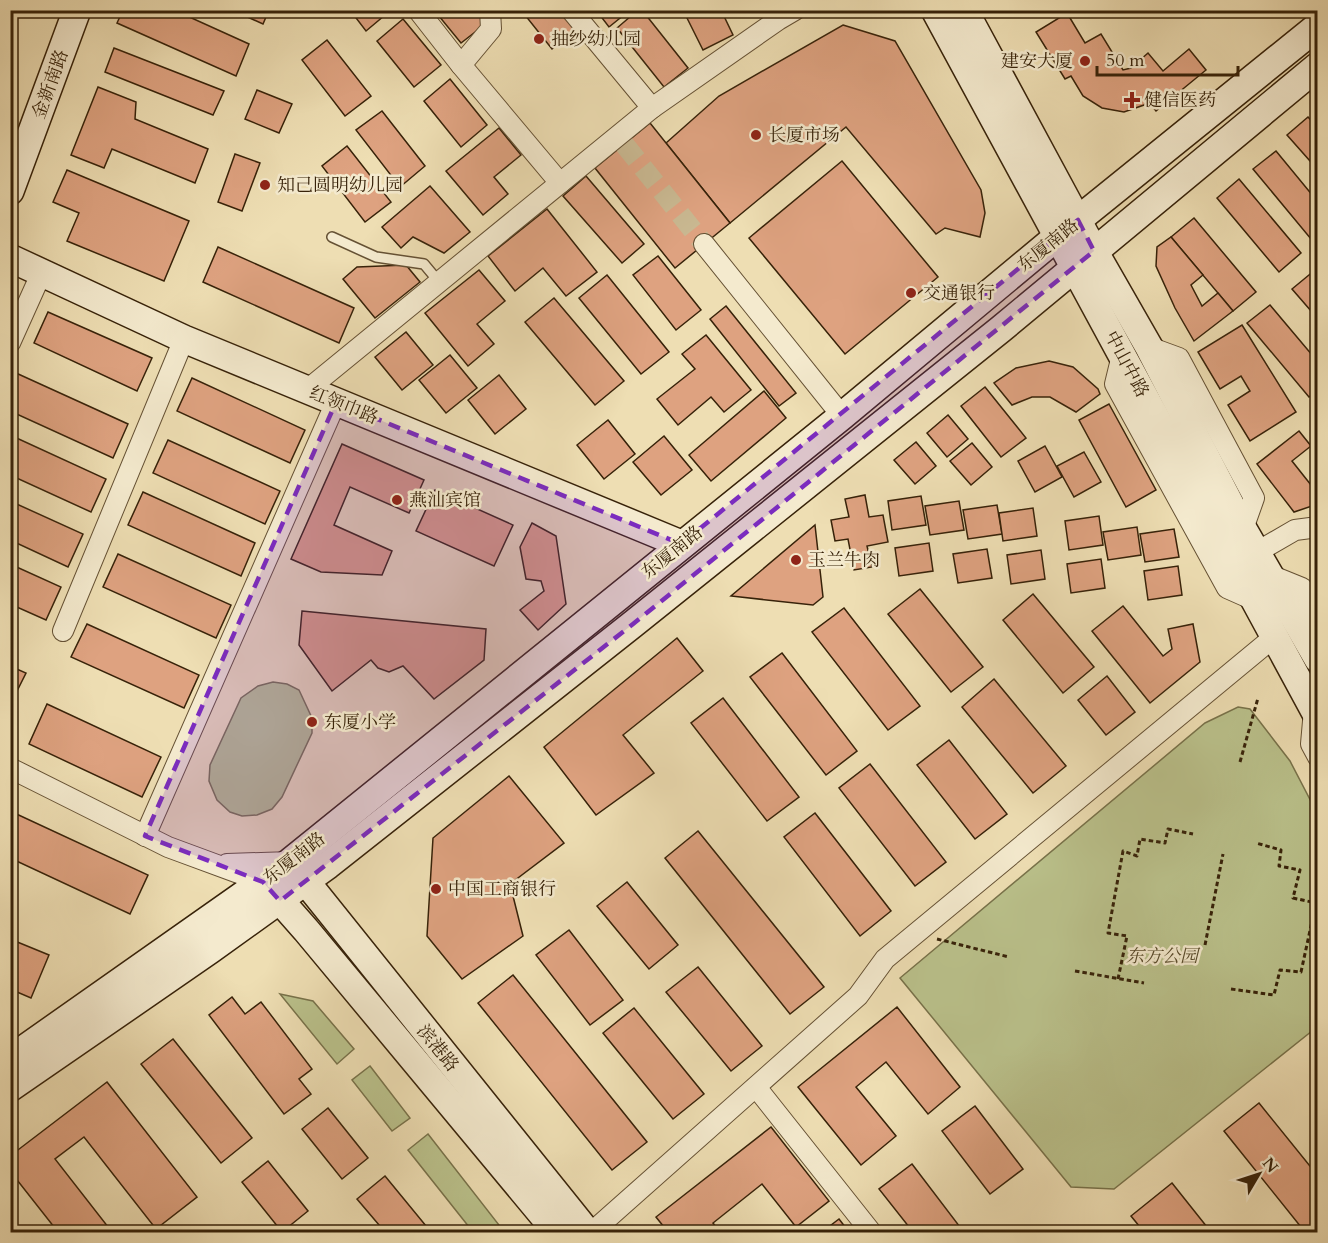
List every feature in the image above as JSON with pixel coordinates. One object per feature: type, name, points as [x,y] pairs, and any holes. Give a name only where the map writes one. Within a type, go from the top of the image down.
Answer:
[{"type":"street","name":"金新南路","points":[[10,191],[77,10]]},
{"type":"street","points":[[418,10],[560,183]]},
{"type":"street","points":[[461,65],[490,29],[490,10]]},
{"type":"street","points":[[572,10],[652,108]]},
{"type":"street","points":[[307,390],[560,183],[621,140],[652,108],[795,10]]},
{"type":"street","name":"中山中路","points":[[935,10],[1085,259],[1149,347],[1243,530],[1317,659]]},
{"type":"street","name":"中山中路","points":[[964,10],[1068,228]]},
{"type":"street","name":"东厦南路","points":[[298,871],[681,544],[842,416],[1068,228],[1317,26]]},
{"type":"street","name":"东厦南路","points":[[10,1088],[298,871],[642,617],[1085,259],[1317,66]]},
{"type":"street","points":[[704,244],[842,416]]},
{"type":"street","name":"红领巾路","points":[[10,258],[184,339],[681,544]]},
{"type":"street","name":"中山中路","points":[[1085,259],[1122,355],[1316,714]]},
{"type":"street","points":[[10,343],[41,274]]},
{"type":"street","points":[[63,631],[184,339]]},
{"type":"street","points":[[145,836],[336,402]]},
{"type":"street","points":[[1317,527],[1295,530],[1263,564],[1302,588],[1317,617]]},
{"type":"street","points":[[592,1233],[858,996],[885,959],[1274,637]]},
{"type":"street","points":[[1316,714],[1311,744],[1317,757]]},
{"type":"street","points":[[10,768],[168,847],[217,864],[272,891]]},
{"type":"street","points":[[217,864],[298,871]]},
{"type":"street","name":"滨港路","points":[[298,871],[587,1233]]},
{"type":"street","name":"东厦南路","points":[[10,1059],[272,891]]},
{"type":"street","name":"滨港路","points":[[272,891],[548,1229]]},
{"type":"street","points":[[756,1087],[871,1233]]},
{"type":"lane","points":[[332,237],[376,257],[424,264],[439,282]]},
{"type":"path","points":[[1240,762],[1258,698]]},
{"type":"path","points":[[1118,979],[1127,936],[1108,933],[1123,851],[1137,856],[1140,839],[1165,843],[1168,829],[1193,834]]},
{"type":"path","points":[[1231,989],[1275,995],[1280,970],[1301,972],[1316,903],[1293,898],[1300,870],[1279,866],[1281,850],[1256,843]]},
{"type":"path","points":[[1206,945],[1223,854]]},
{"type":"path","points":[[915,934],[1009,957]]},
{"type":"path","points":[[1075,971],[1144,983]]},
{"type":"highlighted area","points":[[1078,220],[1094,251],[633,624],[280,901],[263,882],[145,836],[336,402],[681,544]]},
{"type":"green space","points":[[273,682],[287,684],[299,690],[312,718],[312,733],[282,797],[272,809],[257,815],[242,816],[230,812],[217,800],[209,781],[210,765],[241,698],[258,686]]},
{"type":"green space","name":"东方公园","points":[[1238,707],[1250,709],[1290,761],[1317,813],[1317,1027],[1114,1189],[1071,1187],[900,978],[1205,723]]},
{"type":"green space","points":[[280,994],[313,1001],[354,1049],[337,1064]]},
{"type":"green space","points":[[370,1066],[410,1118],[392,1131],[352,1080]]},
{"type":"green space","points":[[428,1134],[499,1225],[490,1232],[473,1232],[408,1150]]},
{"type":"building","points":[[123,10],[174,10],[249,44],[236,76],[117,23]]},
{"type":"building","points":[[232,10],[269,10],[263,24]]},
{"type":"building","points":[[350,10],[391,10],[366,31]]},
{"type":"building","points":[[434,10],[478,10],[488,22],[461,43]]},
{"type":"building","points":[[521,10],[559,10],[575,30],[552,49]]},
{"type":"building","points":[[596,10],[630,10],[609,27]]},
{"type":"building","points":[[638,10],[642,10],[688,68],[664,87],[617,28]]},
{"type":"building","points":[[683,10],[721,10],[733,35],[703,50]]},
{"type":"building","points":[[744,10],[762,10],[748,17]]},
{"type":"building","name":"建安大厦","points":[[1067,13],[1085,43],[1101,34],[1123,70],[1131,68],[1148,53],[1163,71],[1189,49],[1206,70],[1156,111],[1148,101],[1144,105],[1124,112],[1102,108],[1083,96],[1071,76],[1065,79],[1036,32]]},
{"type":"building","points":[[403,19],[441,65],[414,87],[377,41]]},
{"type":"building","name":"长厦市场","points":[[843,25],[895,41],[981,190],[985,213],[980,237],[945,228],[936,234],[846,127],[730,223],[666,143],[719,96]]},
{"type":"building","points":[[327,40],[371,96],[345,116],[302,60]]},
{"type":"building","points":[[114,48],[224,91],[213,115],[105,72]]},
{"type":"building","points":[[450,79],[487,125],[461,147],[424,101]]},
{"type":"building","points":[[98,87],[136,102],[135,119],[208,149],[195,183],[112,149],[104,168],[71,155]]},
{"type":"building","points":[[257,90],[292,104],[279,133],[245,119]]},
{"type":"building","points":[[382,111],[425,166],[400,187],[356,130]]},
{"type":"building","points":[[1308,117],[1318,128],[1318,170],[1287,135]]},
{"type":"building","points":[[650,123],[730,223],[675,268],[595,168]]},
{"type":"building","points":[[499,128],[521,155],[494,177],[508,194],[483,215],[446,171]]},
{"type":"building","points":[[347,146],[391,202],[365,222],[322,166]]},
{"type":"building","points":[[1276,151],[1318,202],[1318,233],[1311,239],[1253,169]]},
{"type":"building","points":[[235,154],[260,163],[242,211],[218,202]]},
{"type":"building","points":[[842,161],[938,277],[845,354],[749,238]]},
{"type":"building","points":[[67,170],[189,221],[164,281],[67,241],[79,213],[53,202]]},
{"type":"building","points":[[586,176],[644,244],[622,263],[563,196]]},
{"type":"building","points":[[1239,179],[1301,253],[1279,272],[1217,198]]},
{"type":"building","points":[[430,186],[470,232],[444,253],[413,237],[401,248],[382,227]]},
{"type":"building","points":[[547,209],[597,272],[566,296],[543,268],[515,291],[488,256]]},
{"type":"building","points":[[1194,218],[1256,292],[1233,311],[1171,237]]},
{"type":"building","points":[[1171,237],[1203,275],[1191,285],[1202,306],[1218,293],[1233,311],[1194,341],[1175,308],[1156,266],[1157,247]]},
{"type":"building","points":[[218,247],[354,308],[339,343],[203,282]]},
{"type":"building","points":[[658,256],[701,310],[676,330],[633,275]]},
{"type":"building","points":[[406,265],[420,282],[375,318],[343,279],[357,267]]},
{"type":"building","points":[[479,270],[505,301],[477,324],[494,344],[468,366],[425,313]]},
{"type":"building","points":[[1315,270],[1318,274],[1318,319],[1292,289]]},
{"type":"building","points":[[607,275],[669,352],[641,374],[579,298]]},
{"type":"building","points":[[554,298],[624,381],[595,405],[525,322]]},
{"type":"building","points":[[1270,305],[1318,362],[1318,391],[1309,397],[1247,323]]},
{"type":"building","points":[[726,306],[796,393],[779,406],[710,319]]},
{"type":"building","points":[[48,312],[152,358],[137,391],[34,343]]},
{"type":"building","points":[[1242,325],[1296,412],[1250,441],[1228,405],[1250,391],[1241,376],[1220,389],[1198,352]]},
{"type":"building","points":[[406,332],[433,365],[402,390],[375,357]]},
{"type":"building","points":[[706,335],[751,390],[724,412],[711,397],[678,425],[657,399],[695,369],[682,354]]},
{"type":"building","points":[[450,355],[477,388],[446,413],[419,380]]},
{"type":"building","points":[[1049,361],[1073,367],[1098,389],[1100,394],[1076,412],[1050,397],[1032,397],[1012,405],[994,383],[1016,368]]},
{"type":"building","points":[[16,373],[128,424],[113,458],[10,411],[10,385]]},
{"type":"building","points":[[499,375],[526,409],[495,434],[468,400]]},
{"type":"building","points":[[192,378],[305,430],[290,463],[177,411]]},
{"type":"building","points":[[985,387],[1026,438],[1001,457],[961,406]]},
{"type":"building","points":[[764,391],[786,418],[711,481],[689,455]]},
{"type":"building","points":[[1109,404],[1156,490],[1126,507],[1079,420]]},
{"type":"building","points":[[948,415],[968,439],[947,457],[927,433]]},
{"type":"building","points":[[608,420],[635,454],[604,479],[577,445]]},
{"type":"building","points":[[1299,431],[1311,446],[1292,461],[1311,485],[1318,481],[1318,504],[1294,512],[1257,464]]},
{"type":"building","points":[[10,435],[106,479],[91,512],[10,475]]},
{"type":"building","points":[[664,436],[692,470],[661,495],[633,462]]},
{"type":"building","points":[[168,440],[280,491],[265,524],[153,473]]},
{"type":"building","points":[[916,442],[936,466],[915,484],[894,460]]},
{"type":"building","points":[[972,443],[992,467],[971,485],[950,461]]},
{"type":"building","name":"燕汕宾馆","points":[[342,444],[424,480],[409,513],[350,487],[334,525],[392,551],[382,575],[321,572],[291,559]]},
{"type":"building","points":[[1045,446],[1062,477],[1035,492],[1018,461]]},
{"type":"building","points":[[1084,452],[1101,482],[1074,497],[1057,466]]},
{"type":"building","points":[[435,490],[513,525],[494,566],[416,531]]},
{"type":"building","points":[[143,492],[255,543],[241,576],[128,525]]},
{"type":"building","points":[[865,495],[869,517],[883,515],[888,542],[867,546],[872,567],[854,570],[848,539],[835,541],[831,520],[849,517],[845,499]]},
{"type":"building","points":[[921,496],[926,525],[892,530],[888,501]]},
{"type":"building","points":[[10,501],[83,534],[68,567],[10,540]]},
{"type":"building","points":[[959,501],[964,530],[930,535],[925,506]]},
{"type":"building","points":[[997,505],[1002,534],[968,539],[963,510]]},
{"type":"building","points":[[1033,508],[1037,536],[1003,541],[999,513]]},
{"type":"building","points":[[1099,516],[1103,545],[1069,550],[1065,521]]},
{"type":"building","points":[[532,523],[556,536],[566,604],[538,630],[520,610],[544,591],[541,581],[526,579],[520,547]]},
{"type":"building","name":"玉兰牛肉","points":[[815,525],[823,597],[813,605],[731,596]]},
{"type":"building","points":[[1137,527],[1141,555],[1108,560],[1103,532]]},
{"type":"building","points":[[1174,529],[1179,557],[1145,562],[1140,534]]},
{"type":"building","points":[[929,543],[933,571],[899,576],[895,548]]},
{"type":"building","points":[[987,549],[992,578],[958,583],[953,554]]},
{"type":"building","points":[[1041,550],[1045,579],[1011,584],[1007,555]]},
{"type":"building","points":[[118,554],[231,605],[216,638],[103,587]]},
{"type":"building","points":[[1101,559],[1105,588],[1071,593],[1067,564]]},
{"type":"building","points":[[10,564],[61,587],[46,620],[10,604]]},
{"type":"building","points":[[1178,566],[1182,595],[1148,600],[1144,571]]},
{"type":"building","points":[[920,589],[983,667],[951,692],[888,614]]},
{"type":"building","points":[[1033,594],[1094,667],[1063,693],[1003,620]]},
{"type":"building","points":[[1123,606],[1163,656],[1172,649],[1168,629],[1193,624],[1200,662],[1150,703],[1092,631]]},
{"type":"building","points":[[844,608],[920,706],[888,730],[812,632]]},
{"type":"building","points":[[302,611],[486,629],[484,660],[434,699],[403,666],[389,672],[378,668],[371,660],[332,691],[299,645]]},
{"type":"building","points":[[87,624],[199,675],[184,708],[71,657]]},
{"type":"building","points":[[677,638],[703,671],[623,735],[654,773],[596,815],[544,747]]},
{"type":"building","points":[[782,653],[857,751],[826,775],[750,677]]},
{"type":"building","points":[[10,666],[26,673],[10,705]]},
{"type":"building","points":[[1107,676],[1135,712],[1106,735],[1078,700]]},
{"type":"building","points":[[994,679],[1066,766],[1033,793],[962,707]]},
{"type":"building","points":[[723,698],[799,797],[767,821],[691,723]]},
{"type":"building","points":[[47,704],[161,757],[142,797],[29,744]]},
{"type":"building","points":[[949,740],[1007,814],[975,839],[917,765]]},
{"type":"building","points":[[870,764],[946,862],[915,886],[839,788]]},
{"type":"building","points":[[509,776],[564,843],[510,884],[523,936],[462,979],[427,936],[433,838]]},
{"type":"building","points":[[10,811],[148,875],[130,914],[10,858]]},
{"type":"building","points":[[815,813],[891,911],[860,936],[784,837]]},
{"type":"building","points":[[698,831],[824,987],[790,1014],[665,858]]},
{"type":"building","points":[[627,882],[678,945],[649,969],[597,906]]},
{"type":"building","points":[[569,930],[623,1000],[590,1025],[536,955]]},
{"type":"building","points":[[10,939],[49,955],[31,998],[10,989]]},
{"type":"building","points":[[698,967],[762,1046],[731,1071],[666,992]]},
{"type":"building","points":[[513,975],[647,1142],[612,1170],[478,1003]]},
{"type":"building","points":[[232,997],[245,1014],[261,1002],[312,1069],[299,1079],[311,1094],[284,1114],[209,1015]]},
{"type":"building","points":[[897,1007],[960,1087],[928,1114],[886,1062],[856,1087],[896,1136],[861,1165],[798,1087]]},
{"type":"building","points":[[634,1008],[704,1094],[673,1119],[603,1033]]},
{"type":"building","points":[[173,1039],[252,1138],[221,1163],[141,1064]]},
{"type":"building","points":[[107,1082],[197,1197],[156,1229],[84,1137],[55,1159],[112,1232],[58,1232],[10,1171],[10,1156]]},
{"type":"building","points":[[1259,1103],[1318,1176],[1318,1232],[1305,1232],[1224,1131]]},
{"type":"building","points":[[975,1106],[1023,1169],[990,1194],[942,1131]]},
{"type":"building","points":[[328,1108],[368,1158],[342,1179],[302,1129]]},
{"type":"building","points":[[771,1127],[829,1201],[796,1227],[762,1184],[713,1223],[720,1232],[668,1232],[656,1217]]},
{"type":"building","points":[[268,1161],[308,1211],[282,1232],[242,1182]]},
{"type":"building","points":[[912,1164],[960,1227],[953,1232],[913,1232],[879,1189]]},
{"type":"building","points":[[385,1176],[431,1232],[385,1232],[357,1199]]},
{"type":"building","points":[[1172,1183],[1211,1232],[1144,1232],[1131,1216]]},
{"type":"building","points":[[839,1219],[849,1232],[822,1232]]},
{"type":"tunnel","points":[[624,144],[704,244]]},
{"type":"place","name":"抽纱幼儿园","points":[[539,39]]},
{"type":"place","name":"建安大厦","points":[[1085,61]]},
{"type":"place","name":"健信医药","points":[[1132,100]]},
{"type":"place","name":"长厦市场","points":[[756,135]]},
{"type":"place","name":"知己圆明幼儿园","points":[[265,185]]},
{"type":"place","name":"交通银行","points":[[911,293]]},
{"type":"place","name":"燕汕宾馆","points":[[397,500]]},
{"type":"place","name":"玉兰牛肉","points":[[796,560]]},
{"type":"place","name":"东厦小学","points":[[312,722]]},
{"type":"place","name":"中国工商银行","points":[[436,889]]}]
